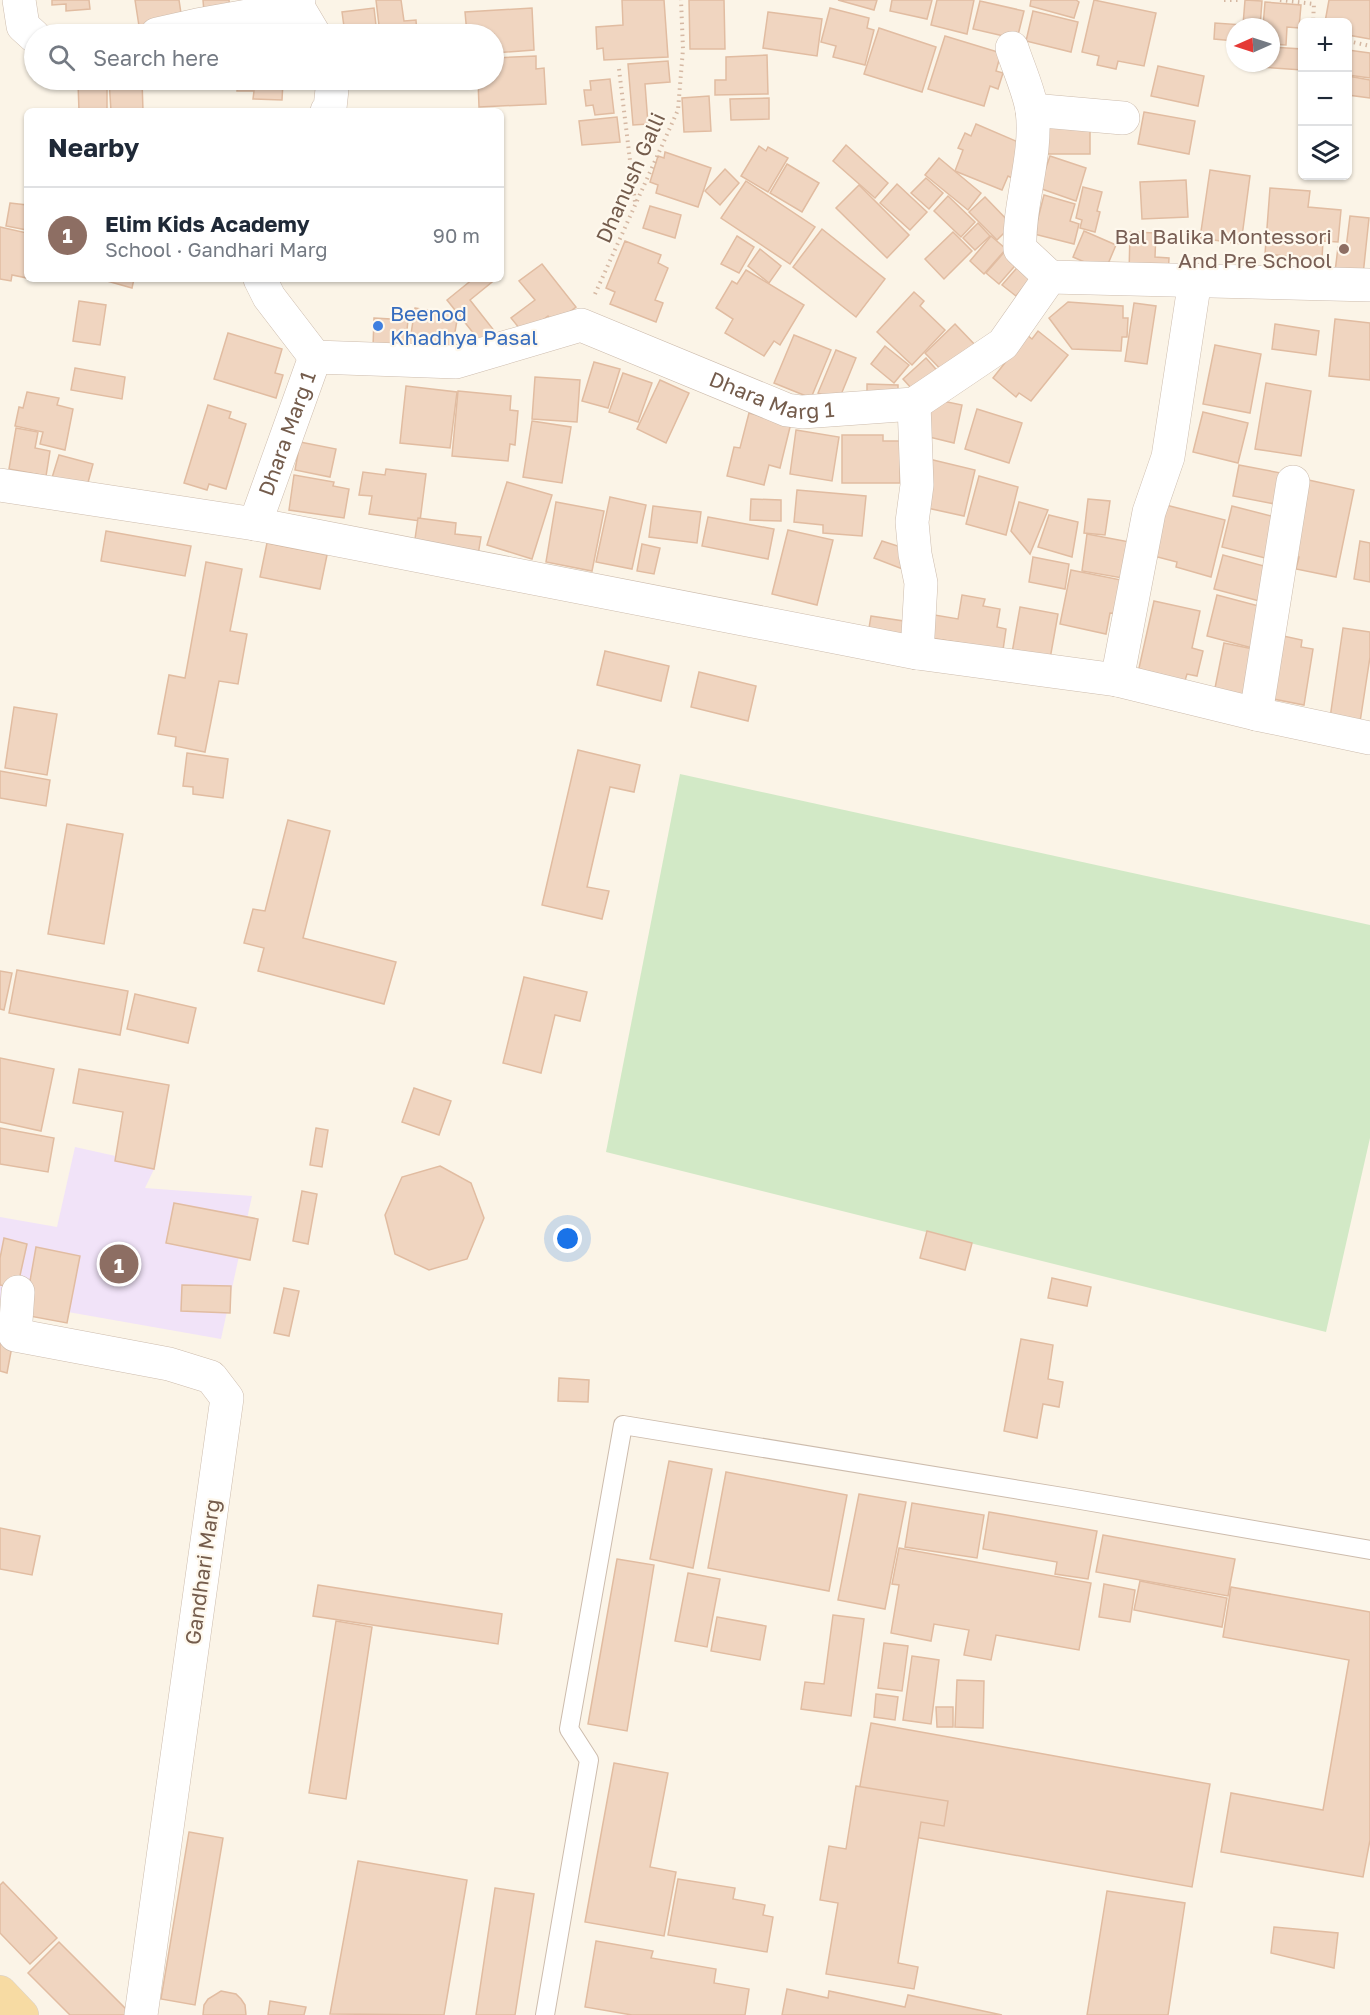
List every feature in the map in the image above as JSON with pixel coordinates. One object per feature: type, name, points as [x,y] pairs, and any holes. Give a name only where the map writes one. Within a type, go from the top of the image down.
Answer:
[{"type":"main road","points":[[0,1992],[22,2015]]},
{"type":"street","points":[[19,0],[24,27]]},
{"type":"street","points":[[207,24],[304,14]]},
{"type":"street","points":[[1012,48],[1032,110],[1031,145],[1024,194],[1020,249],[1050,277],[1370,285]]},
{"type":"street","points":[[330,108],[332,90]]},
{"type":"street","points":[[1032,110],[1123,118]]},
{"type":"street","name":"Dhara Marg 1","points":[[255,524],[315,357],[456,362],[581,325],[787,410],[802,412],[914,404],[1003,344],[1050,277]]},
{"type":"street","points":[[1117,680],[1149,512],[1168,457],[1195,280]]},
{"type":"street","points":[[262,282],[269,297],[315,357]]},
{"type":"street","points":[[914,404],[917,485],[912,522],[921,583],[917,653]]},
{"type":"street","points":[[1256,714],[1293,482]]},
{"type":"street","points":[[0,485],[255,524],[917,653],[1117,680],[1256,714],[1370,738]]},
{"type":"street","name":"Gandhari Marg","points":[[18,1292],[15,1335],[169,1364],[212,1377],[227,1398],[141,2015]]},
{"type":"lane","points":[[545,2015],[589,1760],[569,1729],[623,1425],[1370,1550]]},
{"type":"path","name":"Dhanush Galli","points":[[581,325],[678,110],[683,49],[681,0]]},
{"type":"path","points":[[1224,0],[1240,0]]},
{"type":"path","points":[[1280,0],[1314,4],[1313,18]]},
{"type":"path","points":[[1352,42],[1370,46]]},
{"type":"path","points":[[619,69],[636,203]]},
{"type":"shaded area","points":[[75,1147],[156,1165],[145,1188],[252,1196],[221,1339],[0,1300],[0,1217],[57,1227]]},
{"type":"green space","points":[[680,774],[1370,925],[1370,1138],[1326,1332],[606,1152]]},
{"type":"building","points":[[52,0],[89,0],[90,9],[66,11],[66,4],[52,5]]},
{"type":"building","points":[[135,0],[179,0],[182,20],[139,24]]},
{"type":"building","points":[[203,0],[229,0],[230,10],[204,12]]},
{"type":"building","points":[[376,0],[401,0],[404,21],[416,20],[416,24],[379,24]]},
{"type":"building","points":[[622,0],[664,0],[668,57],[604,60],[603,48],[597,49],[596,27],[623,25]]},
{"type":"building","points":[[689,0],[724,0],[725,49],[690,49]]},
{"type":"building","points":[[838,0],[877,0],[874,10]]},
{"type":"building","points":[[892,0],[932,0],[927,19],[890,11]]},
{"type":"building","points":[[937,0],[974,0],[967,34],[931,25]]},
{"type":"building","points":[[1031,0],[1076,0],[1079,2],[1074,18],[1030,6]]},
{"type":"building","points":[[1094,0],[1156,13],[1144,66],[1118,61],[1116,69],[1097,65],[1099,56],[1082,52]]},
{"type":"building","points":[[1245,0],[1262,1],[1261,18],[1244,18]]},
{"type":"building","points":[[1329,0],[1370,0],[1370,39],[1352,36],[1352,18],[1326,18]]},
{"type":"building","points":[[980,1],[1024,11],[1017,39],[973,29]]},
{"type":"building","points":[[1265,2],[1301,5],[1298,28],[1287,27],[1286,45],[1280,45],[1280,18],[1264,18]]},
{"type":"building","points":[[374,8],[376,24],[344,24],[342,12]]},
{"type":"building","points":[[532,8],[534,50],[504,52],[504,24],[466,24],[465,12]]},
{"type":"building","points":[[830,8],[869,18],[867,28],[874,30],[865,65],[833,57],[836,46],[821,42]]},
{"type":"building","points":[[1033,11],[1078,22],[1071,52],[1026,41]]},
{"type":"building","points":[[768,12],[822,19],[817,56],[763,48]]},
{"type":"building","points":[[1215,23],[1226,24],[1226,40],[1214,39]]},
{"type":"building","points":[[879,28],[936,47],[922,92],[864,74]]},
{"type":"building","points":[[945,36],[1001,53],[996,71],[1003,73],[998,89],[990,86],[984,106],[928,89]]},
{"type":"building","points":[[1280,48],[1298,49],[1298,70],[1280,68]]},
{"type":"building","points":[[1352,51],[1370,53],[1370,78],[1352,76]]},
{"type":"building","points":[[767,55],[768,94],[715,95],[715,80],[726,80],[726,57]]},
{"type":"building","points":[[536,56],[536,69],[544,68],[546,104],[479,107],[478,90],[504,90],[504,58]]},
{"type":"building","points":[[668,61],[670,82],[645,84],[648,124],[633,125],[628,64]]},
{"type":"building","points":[[1158,66],[1204,76],[1198,106],[1151,96]]},
{"type":"building","points":[[1352,77],[1370,80],[1370,98],[1352,96]]},
{"type":"building","points":[[610,79],[614,113],[595,115],[593,105],[586,106],[584,90],[591,90],[590,81]]},
{"type":"building","points":[[78,90],[107,90],[107,108],[79,108]]},
{"type":"building","points":[[110,90],[142,90],[143,108],[111,108]]},
{"type":"building","points":[[283,90],[282,100],[253,99],[254,91],[237,91]]},
{"type":"building","points":[[709,96],[711,131],[684,132],[682,98]]},
{"type":"building","points":[[769,98],[769,119],[731,120],[730,99]]},
{"type":"building","points":[[1144,112],[1195,121],[1189,154],[1138,144]]},
{"type":"building","points":[[617,117],[620,142],[582,145],[579,121]]},
{"type":"building","points":[[1045,117],[1090,117],[1090,154],[1045,154]]},
{"type":"building","points":[[976,124],[1025,145],[1012,178],[1008,176],[1002,190],[955,171],[963,150],[958,148],[965,133],[971,136]]},
{"type":"building","points":[[846,145],[888,183],[875,198],[833,161]]},
{"type":"building","points":[[759,146],[766,151],[768,147],[788,158],[768,192],[741,176]]},
{"type":"building","points":[[665,152],[711,168],[698,207],[656,193],[658,185],[650,182],[658,156],[664,158]]},
{"type":"building","points":[[1050,156],[1086,168],[1076,201],[1039,188]]},
{"type":"building","points":[[939,158],[981,193],[968,210],[925,175]]},
{"type":"building","points":[[787,164],[819,183],[802,212],[770,193]]},
{"type":"building","points":[[725,169],[739,183],[720,205],[705,191]]},
{"type":"building","points":[[1210,170],[1250,176],[1241,244],[1200,238]]},
{"type":"building","points":[[926,178],[943,193],[929,209],[911,193]]},
{"type":"building","points":[[1186,180],[1188,217],[1142,219],[1140,182]]},
{"type":"building","points":[[746,181],[815,227],[790,264],[721,218]]},
{"type":"building","points":[[897,184],[927,212],[910,230],[880,203]]},
{"type":"building","points":[[859,185],[909,235],[887,258],[836,208]]},
{"type":"building","points":[[1083,187],[1102,192],[1095,232],[1080,228],[1082,220],[1076,218]]},
{"type":"building","points":[[1270,188],[1310,191],[1308,207],[1341,210],[1338,242],[1323,241],[1322,259],[1265,254]]},
{"type":"building","points":[[1044,195],[1075,204],[1070,221],[1079,224],[1074,244],[1034,234]]},
{"type":"building","points":[[948,196],[975,222],[961,237],[934,211]]},
{"type":"building","points":[[985,197],[1012,225],[997,240],[969,212]]},
{"type":"building","points":[[10,203],[24,205],[24,229],[6,226]]},
{"type":"building","points":[[650,206],[681,215],[675,238],[643,228]]},
{"type":"building","points":[[1350,216],[1369,218],[1363,275],[1335,272],[1338,247],[1346,248]]},
{"type":"building","points":[[978,223],[990,236],[975,250],[963,238]]},
{"type":"building","points":[[0,227],[24,232],[24,277],[12,275],[11,281],[0,279]]},
{"type":"building","points":[[822,229],[885,279],[856,317],[793,267]]},
{"type":"building","points":[[1084,231],[1116,245],[1105,271],[1073,257]]},
{"type":"building","points":[[953,232],[972,251],[944,279],[925,259]]},
{"type":"building","points":[[1130,232],[1156,233],[1155,257],[1169,258],[1168,276],[1129,274]]},
{"type":"building","points":[[737,236],[754,247],[739,273],[721,264]]},
{"type":"building","points":[[991,236],[1006,249],[984,274],[970,261]]},
{"type":"building","points":[[625,241],[661,255],[658,263],[668,268],[655,300],[663,303],[656,322],[610,304],[615,292],[606,288]]},
{"type":"building","points":[[760,249],[781,266],[769,283],[748,266]]},
{"type":"building","points":[[1007,249],[1020,260],[999,284],[986,273]]},
{"type":"building","points":[[1022,262],[1035,274],[1016,296],[1002,285]]},
{"type":"building","points":[[542,264],[576,307],[554,324],[548,316],[524,334],[511,318],[535,300],[519,281]]},
{"type":"building","points":[[746,270],[804,305],[780,345],[774,341],[764,356],[725,333],[733,319],[716,308],[732,281],[737,284]]},
{"type":"building","points":[[111,282],[133,282],[132,288]]},
{"type":"building","points":[[469,282],[492,282],[470,300],[496,333],[482,344],[447,300]]},
{"type":"building","points":[[914,292],[924,301],[920,306],[945,330],[912,365],[877,332]]},
{"type":"building","points":[[79,301],[106,305],[100,345],[73,341]]},
{"type":"building","points":[[1068,302],[1123,306],[1123,318],[1128,318],[1127,337],[1122,337],[1121,351],[1072,349],[1049,318]]},
{"type":"building","points":[[1134,303],[1156,306],[1147,364],[1125,361]]},
{"type":"building","points":[[415,308],[458,315],[451,354],[409,347]]},
{"type":"building","points":[[374,318],[408,320],[405,350],[373,347]]},
{"type":"building","points":[[1335,319],[1370,323],[1370,380],[1329,376]]},
{"type":"building","points":[[955,324],[978,348],[948,377],[925,353]]},
{"type":"building","points":[[1275,324],[1319,331],[1316,355],[1272,349]]},
{"type":"building","points":[[1038,331],[1068,355],[1031,401],[1019,393],[1016,397],[993,378],[1027,335],[1032,339]]},
{"type":"building","points":[[228,333],[282,349],[275,373],[283,375],[276,398],[214,379]]},
{"type":"building","points":[[794,335],[831,350],[811,398],[774,383]]},
{"type":"building","points":[[1215,345],[1261,354],[1250,413],[1203,404]]},
{"type":"building","points":[[885,346],[909,365],[894,383],[871,364]]},
{"type":"building","points":[[836,350],[856,358],[838,402],[818,393]]},
{"type":"building","points":[[926,358],[943,377],[920,398],[903,379]]},
{"type":"building","points":[[594,362],[620,369],[608,408],[582,401]]},
{"type":"building","points":[[75,368],[125,377],[122,399],[71,390]]},
{"type":"building","points":[[623,373],[652,383],[638,422],[609,412]]},
{"type":"building","points":[[535,377],[580,380],[577,422],[532,419]]},
{"type":"building","points":[[660,380],[689,393],[666,443],[637,429]]},
{"type":"building","points":[[1266,383],[1311,391],[1301,456],[1255,449]]},
{"type":"building","points":[[867,384],[898,385],[898,401],[867,400]]},
{"type":"building","points":[[406,386],[457,392],[450,448],[400,443]]},
{"type":"building","points":[[458,391],[511,396],[510,410],[518,411],[515,445],[510,444],[508,461],[452,456]]},
{"type":"building","points":[[27,392],[59,398],[57,405],[73,409],[65,450],[40,444],[43,432],[15,426],[19,407],[23,408]]},
{"type":"building","points":[[933,399],[962,405],[954,443],[925,436]]},
{"type":"building","points":[[208,405],[231,412],[229,418],[246,424],[226,489],[209,484],[207,490],[184,483]]},
{"type":"building","points":[[977,409],[1022,423],[1009,463],[965,449]]},
{"type":"building","points":[[1203,412],[1248,423],[1238,463],[1193,452]]},
{"type":"building","points":[[749,413],[791,423],[780,468],[769,465],[764,485],[727,476],[734,447],[740,448]]},
{"type":"building","points":[[532,421],[571,427],[562,483],[523,477]]},
{"type":"building","points":[[16,428],[38,432],[35,448],[50,451],[46,476],[9,469]]},
{"type":"building","points":[[796,430],[839,437],[832,481],[790,474]]},
{"type":"building","points":[[842,435],[883,435],[883,441],[900,441],[900,483],[842,483]]},
{"type":"building","points":[[300,442],[336,449],[330,477],[295,470]]},
{"type":"building","points":[[59,455],[93,464],[86,490],[51,481]]},
{"type":"building","points":[[929,459],[975,470],[964,516],[918,506]]},
{"type":"building","points":[[1239,465],[1291,475],[1285,506],[1233,496]]},
{"type":"building","points":[[386,469],[426,474],[420,521],[369,514],[372,496],[359,495],[363,472],[385,475]]},
{"type":"building","points":[[294,475],[334,482],[333,486],[349,489],[344,518],[289,510]]},
{"type":"building","points":[[979,476],[1018,487],[1006,535],[966,524]]},
{"type":"building","points":[[1304,479],[1354,490],[1336,577],[1296,569],[1299,557],[1288,555]]},
{"type":"building","points":[[507,482],[552,495],[532,559],[487,545]]},
{"type":"building","points":[[797,490],[866,496],[862,536],[823,533],[823,525],[794,522]]},
{"type":"building","points":[[610,497],[646,505],[632,569],[596,562]]},
{"type":"building","points":[[751,499],[781,500],[781,521],[750,520]]},
{"type":"building","points":[[1088,499],[1110,501],[1105,535],[1084,533]]},
{"type":"building","points":[[556,502],[604,511],[592,571],[546,562]]},
{"type":"building","points":[[1019,502],[1048,510],[1030,554],[1011,531]]},
{"type":"building","points":[[1158,503],[1225,520],[1211,577],[1176,567],[1177,562],[1146,554]]},
{"type":"building","points":[[653,506],[701,512],[697,543],[649,537]]},
{"type":"building","points":[[1232,506],[1283,519],[1273,560],[1222,547]]},
{"type":"building","points":[[1049,515],[1078,522],[1072,557],[1038,547]]},
{"type":"building","points":[[708,517],[774,529],[768,559],[702,546]]},
{"type":"building","points":[[418,518],[456,523],[455,534],[481,537],[478,555],[414,546]]},
{"type":"building","points":[[788,530],[833,540],[817,605],[772,594]]},
{"type":"building","points":[[106,531],[191,546],[185,576],[101,561]]},
{"type":"building","points":[[1087,534],[1135,543],[1128,579],[1082,571]]},
{"type":"building","points":[[882,541],[907,549],[905,570],[874,558]]},
{"type":"building","points":[[1360,541],[1370,543],[1370,582],[1354,579]]},
{"type":"building","points":[[267,543],[327,555],[320,589],[260,577]]},
{"type":"building","points":[[642,544],[660,548],[654,574],[637,571]]},
{"type":"building","points":[[1223,555],[1275,569],[1267,603],[1214,589]]},
{"type":"building","points":[[1033,557],[1069,564],[1065,589],[1029,582]]},
{"type":"building","points":[[206,562],[242,569],[230,631],[247,634],[238,684],[219,681],[205,752],[175,746],[176,737],[158,734],[169,675],[185,678]]},
{"type":"building","points":[[1071,570],[1126,581],[1119,614],[1110,613],[1106,634],[1060,624]]},
{"type":"building","points":[[962,595],[985,599],[983,606],[1000,609],[997,627],[1006,629],[1003,650],[931,638],[935,615],[958,619]]},
{"type":"building","points":[[1217,595],[1270,609],[1260,650],[1207,636]]},
{"type":"building","points":[[1154,601],[1200,611],[1192,648],[1203,651],[1197,676],[1187,674],[1183,687],[1137,677]]},
{"type":"building","points":[[1020,607],[1058,614],[1050,659],[1012,653]]},
{"type":"building","points":[[871,616],[910,622],[907,640],[868,634]]},
{"type":"building","points":[[1343,628],[1370,632],[1370,657],[1360,722],[1330,718]]},
{"type":"building","points":[[1274,634],[1302,640],[1301,647],[1313,649],[1304,705],[1263,697]]},
{"type":"building","points":[[1224,643],[1258,650],[1249,699],[1214,693]]},
{"type":"building","points":[[605,651],[669,666],[661,701],[597,685]]},
{"type":"building","points":[[699,672],[756,686],[748,721],[691,707]]},
{"type":"building","points":[[14,707],[57,714],[47,775],[5,768]]},
{"type":"building","points":[[578,750],[640,765],[634,792],[610,787],[587,887],[609,891],[602,919],[542,905]]},
{"type":"building","points":[[187,753],[228,759],[223,798],[193,794],[193,787],[183,786]]},
{"type":"building","points":[[0,771],[50,780],[46,806],[0,798]]},
{"type":"building","points":[[288,820],[330,831],[303,938],[396,962],[384,1004],[258,971],[264,948],[244,943],[253,909],[265,911]]},
{"type":"building","points":[[67,824],[123,834],[104,944],[48,934]]},
{"type":"building","points":[[17,970],[128,991],[120,1035],[9,1013]]},
{"type":"building","points":[[0,971],[12,973],[4,1010],[0,1009]]},
{"type":"building","points":[[524,977],[587,992],[580,1021],[555,1015],[541,1073],[503,1063]]},
{"type":"building","points":[[135,994],[196,1008],[188,1043],[127,1029]]},
{"type":"building","points":[[0,1058],[54,1069],[41,1131],[0,1122]]},
{"type":"building","points":[[79,1069],[169,1085],[154,1169],[115,1161],[123,1112],[73,1103]]},
{"type":"building","points":[[414,1088],[451,1101],[439,1135],[402,1122]]},
{"type":"building","points":[[0,1128],[54,1138],[48,1172],[0,1164]]},
{"type":"building","points":[[316,1128],[328,1130],[322,1167],[310,1165]]},
{"type":"building","points":[[440,1166],[471,1183],[484,1218],[467,1259],[429,1270],[395,1254],[385,1215],[402,1177]]},
{"type":"building","points":[[302,1191],[317,1194],[308,1244],[293,1241]]},
{"type":"building","points":[[174,1203],[258,1219],[250,1260],[166,1243]]},
{"type":"building","points":[[927,1231],[972,1243],[965,1270],[920,1258]]},
{"type":"building","points":[[4,1238],[27,1244],[17,1289],[0,1285],[0,1258]]},
{"type":"building","points":[[36,1247],[80,1256],[67,1323],[24,1315]]},
{"type":"building","points":[[1052,1278],[1091,1287],[1087,1306],[1048,1298]]},
{"type":"building","points":[[182,1285],[231,1286],[230,1313],[181,1311]]},
{"type":"building","points":[[284,1288],[299,1291],[289,1336],[274,1333]]},
{"type":"building","points":[[0,1338],[13,1341],[7,1373],[0,1371]]},
{"type":"building","points":[[1021,1339],[1053,1345],[1048,1379],[1063,1382],[1059,1407],[1043,1404],[1037,1438],[1004,1431]]},
{"type":"building","points":[[559,1378],[589,1380],[588,1402],[558,1401]]},
{"type":"building","points":[[669,1461],[712,1469],[693,1568],[650,1559]]},
{"type":"building","points":[[726,1472],[847,1495],[829,1591],[708,1568]]},
{"type":"building","points":[[859,1494],[906,1502],[885,1609],[838,1600]]},
{"type":"building","points":[[912,1503],[984,1515],[977,1558],[905,1547]]},
{"type":"building","points":[[989,1512],[1097,1531],[1088,1579],[1055,1574],[1057,1562],[983,1549]]},
{"type":"building","points":[[0,1528],[40,1536],[32,1575],[0,1569]]},
{"type":"building","points":[[1103,1535],[1235,1559],[1228,1596],[1096,1572]]},
{"type":"building","points":[[899,1548],[1091,1583],[1079,1650],[996,1635],[991,1660],[964,1655],[969,1630],[934,1624],[931,1641],[891,1633],[899,1585],[892,1584]]},
{"type":"building","points":[[617,1559],[654,1565],[627,1731],[588,1724]]},
{"type":"building","points":[[688,1573],[720,1579],[707,1647],[675,1641]]},
{"type":"building","points":[[1140,1581],[1227,1598],[1222,1627],[1134,1610]]},
{"type":"building","points":[[1104,1584],[1135,1590],[1130,1622],[1099,1617]]},
{"type":"building","points":[[318,1585],[502,1614],[498,1644],[313,1616]]},
{"type":"building","points":[[1231,1587],[1370,1612],[1370,1840],[1363,1877],[1221,1852],[1231,1793],[1323,1810],[1349,1660],[1223,1637]]},
{"type":"building","points":[[833,1615],[864,1619],[851,1716],[801,1709],[805,1682],[824,1684]]},
{"type":"building","points":[[717,1617],[766,1626],[760,1660],[711,1651]]},
{"type":"building","points":[[336,1621],[372,1627],[346,1799],[309,1793]]},
{"type":"building","points":[[884,1643],[908,1646],[902,1691],[878,1688]]},
{"type":"building","points":[[912,1656],[939,1660],[931,1724],[903,1720]]},
{"type":"building","points":[[957,1680],[984,1681],[983,1728],[955,1727]]},
{"type":"building","points":[[876,1694],[898,1697],[895,1720],[874,1717]]},
{"type":"building","points":[[936,1707],[953,1707],[953,1727],[937,1727]]},
{"type":"building","points":[[871,1723],[1210,1784],[1192,1887],[853,1826]]},
{"type":"building","points":[[614,1763],[668,1773],[650,1867],[676,1872],[664,1936],[585,1922]]},
{"type":"building","points":[[856,1786],[948,1801],[944,1826],[921,1822],[898,1963],[918,1967],[914,1989],[826,1974],[838,1903],[820,1900],[829,1846],[846,1849]]},
{"type":"building","points":[[189,1832],[223,1838],[195,2005],[161,1999]]},
{"type":"building","points":[[358,1861],[467,1880],[444,2015],[330,2014]]},
{"type":"building","points":[[678,1879],[735,1888],[733,1899],[765,1905],[763,1915],[773,1917],[767,1952],[668,1935]]},
{"type":"building","points":[[3,1882],[57,1938],[30,1964],[0,1933],[0,1885]]},
{"type":"building","points":[[495,1888],[534,1894],[515,2015],[476,2015]]},
{"type":"building","points":[[1107,1891],[1185,1903],[1168,2015],[1087,2015]]},
{"type":"building","points":[[1274,1927],[1338,1933],[1334,1968],[1271,1953]]},
{"type":"building","points":[[596,1941],[653,1951],[651,1958],[716,1969],[714,1983],[749,1989],[745,2015],[632,2015],[585,2007]]},
{"type":"building","points":[[59,1942],[132,2015],[70,2015],[28,1973]]},
{"type":"building","points":[[787,1989],[828,1998],[829,1991],[905,2007],[908,1995],[1002,2015],[782,2015]]},
{"type":"building","points":[[221,1991],[236,1994],[245,2005],[246,2015],[203,2015],[204,2005],[208,1999]]},
{"type":"building","points":[[270,2001],[306,2007],[304,2015],[268,2015]]},
{"type":"place","name":"Bal Balika Montessori And Pre School","points":[[1344,249]]},
{"type":"place","name":"Beenod Khadhya Pasal","points":[[378,326]]},
{"type":"place","name":"Elim Kids Academy","points":[[119,1264]]}]
